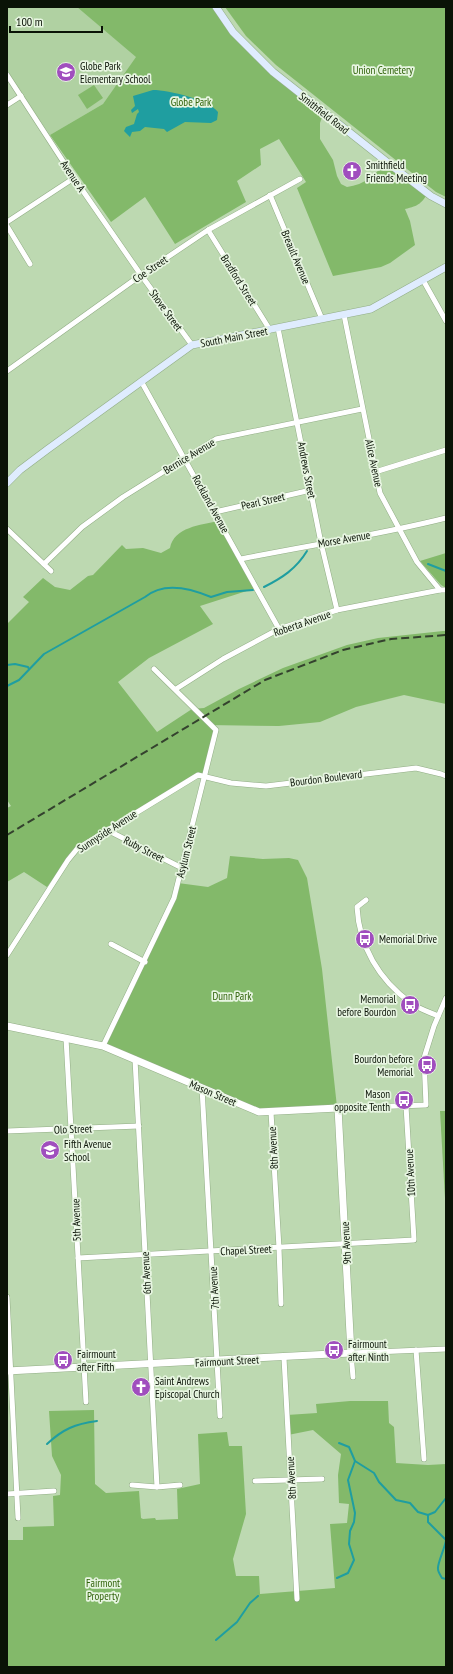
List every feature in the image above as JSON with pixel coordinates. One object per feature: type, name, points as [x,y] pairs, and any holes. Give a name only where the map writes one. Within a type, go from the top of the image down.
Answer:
[{"type":"main road","name":"Smithfield Road","points":[[216,7],[234,32],[273,72],[431,196],[446,204]]},
{"type":"main road","name":"South Main Street","points":[[7,484],[26,466],[192,345],[371,309],[446,267]]},
{"type":"street","name":"Avenue A","points":[[7,75],[74,178],[141,275]]},
{"type":"street","points":[[7,105],[21,96]]},
{"type":"street","points":[[7,222],[74,178]]},
{"type":"street","name":"Coe Street","points":[[7,371],[141,275],[208,230],[300,179]]},
{"type":"street","name":"Breault Avenue","points":[[270,195],[322,319]]},
{"type":"street","points":[[7,226],[30,264]]},
{"type":"street","name":"Bradford Street","points":[[208,230],[270,330]]},
{"type":"street","name":"Shove Street","points":[[141,275],[192,345]]},
{"type":"street","points":[[423,280],[446,321]]},
{"type":"street","name":"Alice Avenue","points":[[344,315],[380,493],[417,562],[440,590]]},
{"type":"street","name":"Andrews Street","points":[[278,328],[321,543],[337,610]]},
{"type":"street","name":"Rockland Avenue","points":[[141,381],[279,629]]},
{"type":"street","name":"Bernice Avenue","points":[[44,564],[82,527],[123,497],[216,439],[362,409]]},
{"type":"street","points":[[376,472],[446,450]]},
{"type":"street","name":"Pearl Street","points":[[215,512],[311,490]]},
{"type":"street","name":"Morse Avenue","points":[[241,559],[321,543],[400,530],[446,518]]},
{"type":"street","points":[[7,529],[51,571]]},
{"type":"street","points":[[440,590],[446,590]]},
{"type":"street","name":"Roberta Avenue","points":[[176,689],[223,658],[279,629],[337,610],[440,590]]},
{"type":"street","name":"Asylum Street","points":[[103,1046],[145,962],[174,898],[216,730],[154,669]]},
{"type":"street","name":"Bourdon Boulevard","points":[[205,777],[231,783],[266,786],[416,768],[446,776]]},
{"type":"street","name":"Sunnyside Avenue","points":[[7,955],[77,849],[198,775],[205,777]]},
{"type":"street","name":"Ruby Street","points":[[107,830],[182,868]]},
{"type":"street","points":[[366,900],[357,907],[358,924],[365,947],[376,968],[392,987],[412,1004],[438,1016],[446,998]]},
{"type":"street","points":[[111,944],[145,962]]},
{"type":"street","name":"Mason Street","points":[[7,1026],[103,1046],[259,1112],[271,1112],[426,1105],[424,1058],[438,1016]]},
{"type":"street","name":"5th Avenue","points":[[66,1038],[86,1402]]},
{"type":"street","name":"6th Avenue","points":[[135,1060],[157,1487]]},
{"type":"street","name":"7th Avenue","points":[[202,1088],[220,1416]]},
{"type":"street","name":"10th Avenue","points":[[406,1106],[414,1240]]},
{"type":"street","name":"9th Avenue","points":[[338,1108],[353,1377]]},
{"type":"street","name":"8th Avenue","points":[[271,1112],[281,1304]]},
{"type":"street","name":"Olo Street","points":[[7,1131],[139,1126]]},
{"type":"street","name":"Chapel Street","points":[[78,1258],[346,1245],[414,1240]]},
{"type":"street","points":[[7,1297],[9,1371],[18,1518]]},
{"type":"street","name":"Fairmount Street","points":[[9,1371],[446,1349]]},
{"type":"street","points":[[416,1350],[424,1459]]},
{"type":"street","name":"8th Avenue","points":[[284,1358],[297,1599]]},
{"type":"street","points":[[255,1481],[322,1479]]},
{"type":"street","points":[[132,1484],[157,1487],[180,1485]]},
{"type":"street","points":[[7,1494],[54,1490]]},
{"type":"shaded area","name":"Globe Park Elementary School","points":[[7,7],[77,7],[137,57],[103,104],[50,135],[7,72]]},
{"type":"green space","name":"Globe Park","points":[[77,7],[217,7],[254,53],[324,111],[320,123],[320,139],[333,160],[337,176],[341,184],[347,187],[365,181],[379,170],[386,160],[429,191],[420,203],[414,207],[405,209],[410,221],[415,245],[390,263],[381,267],[333,276],[297,188],[306,182],[279,139],[260,149],[261,165],[237,181],[246,202],[175,244],[145,197],[111,222],[50,135],[103,104],[136,57]]},
{"type":"green space","name":"Union Cemetery","points":[[225,7],[446,7],[446,197],[436,192],[276,65],[246,36]]},
{"type":"green space","points":[[94,85],[103,98],[87,109],[78,95]]},
{"type":"green space","points":[[218,521],[256,588],[200,606],[213,624],[149,658],[118,682],[157,732],[192,709],[204,708],[283,668],[347,645],[378,638],[443,631],[446,631],[446,704],[404,695],[356,707],[320,722],[279,726],[208,725],[216,734],[206,777],[197,775],[75,850],[47,887],[24,872],[7,882],[7,808],[11,806],[7,800],[7,624],[29,602],[23,597],[43,578],[55,587],[70,590],[88,576],[93,575],[122,545],[126,549],[143,548],[161,553],[170,548],[177,535],[182,531]]},
{"type":"green space","points":[[446,553],[446,588],[441,585],[420,561]]},
{"type":"green space","name":"Dunn Park","points":[[230,856],[263,859],[289,858],[298,860],[307,878],[322,969],[337,1107],[258,1109],[105,1044],[174,898],[178,883],[208,887],[227,878]]},
{"type":"green space","points":[[440,1111],[446,1111],[446,1216]]},
{"type":"green space","name":"Fairmont Property","points":[[350,1401],[388,1401],[389,1423],[394,1427],[396,1463],[428,1465],[446,1464],[446,1667],[7,1667],[7,1540],[23,1540],[23,1527],[54,1526],[53,1496],[60,1495],[61,1475],[52,1456],[49,1411],[94,1410],[95,1484],[106,1493],[139,1491],[141,1518],[143,1519],[178,1519],[177,1489],[200,1484],[198,1434],[227,1432],[229,1446],[242,1446],[246,1514],[233,1559],[236,1576],[259,1576],[260,1594],[335,1588],[330,1524],[347,1523],[349,1504],[339,1503],[338,1475],[341,1454],[313,1430],[288,1435],[287,1415],[317,1413],[316,1404]]},
{"type":"water","points":[[153,90],[188,96],[198,100],[218,112],[217,120],[211,123],[185,122],[167,132],[164,129],[145,127],[140,131],[132,132],[130,137],[124,131],[126,127],[134,124],[139,112],[138,109],[132,113],[131,110],[135,106],[133,96]]},
{"type":"waterway","points":[[264,587],[277,580],[293,568],[307,551]]},
{"type":"waterway","points":[[428,564],[446,571]]},
{"type":"waterway","points":[[7,686],[19,680],[44,654],[152,592],[160,589],[177,588],[194,591],[211,597],[227,592],[253,590]]},
{"type":"waterway","points":[[7,665],[15,664],[28,667],[29,669]]},
{"type":"waterway","points":[[47,1444],[58,1434],[70,1428],[97,1421]]},
{"type":"waterway","points":[[339,1443],[349,1447],[355,1461],[374,1473],[379,1482],[396,1500],[410,1503],[418,1512],[428,1515],[435,1512],[446,1498]]},
{"type":"waterway","points":[[337,1578],[348,1573],[354,1560],[349,1544],[350,1531],[354,1522],[355,1513],[348,1480],[355,1461]]},
{"type":"waterway","points":[[428,1515],[428,1522],[446,1540],[438,1569],[442,1578],[446,1579]]},
{"type":"waterway","points":[[216,1640],[237,1622],[250,1603],[258,1596]]},
{"type":"railway","points":[[7,835],[265,680],[343,650],[391,639],[446,635]]},
{"type":"place","name":"Globe Park Elementary School","points":[[66,72]]},
{"type":"place","name":"Smithfield Friends Meeting","points":[[352,171]]},
{"type":"place","name":"Memorial Drive","points":[[365,939]]},
{"type":"place","name":"Memorial before Bourdon","points":[[410,1005]]},
{"type":"place","name":"Bourdon before Memorial","points":[[427,1065]]},
{"type":"place","name":"Mason opposite Tenth","points":[[404,1100]]},
{"type":"place","name":"Fifth Avenue School","points":[[50,1150]]},
{"type":"place","name":"Fairmount after Ninth","points":[[334,1350]]},
{"type":"place","name":"Fairmount after Fifth","points":[[63,1360]]},
{"type":"place","name":"Saint Andrews Episcopal Church","points":[[141,1387]]}]
